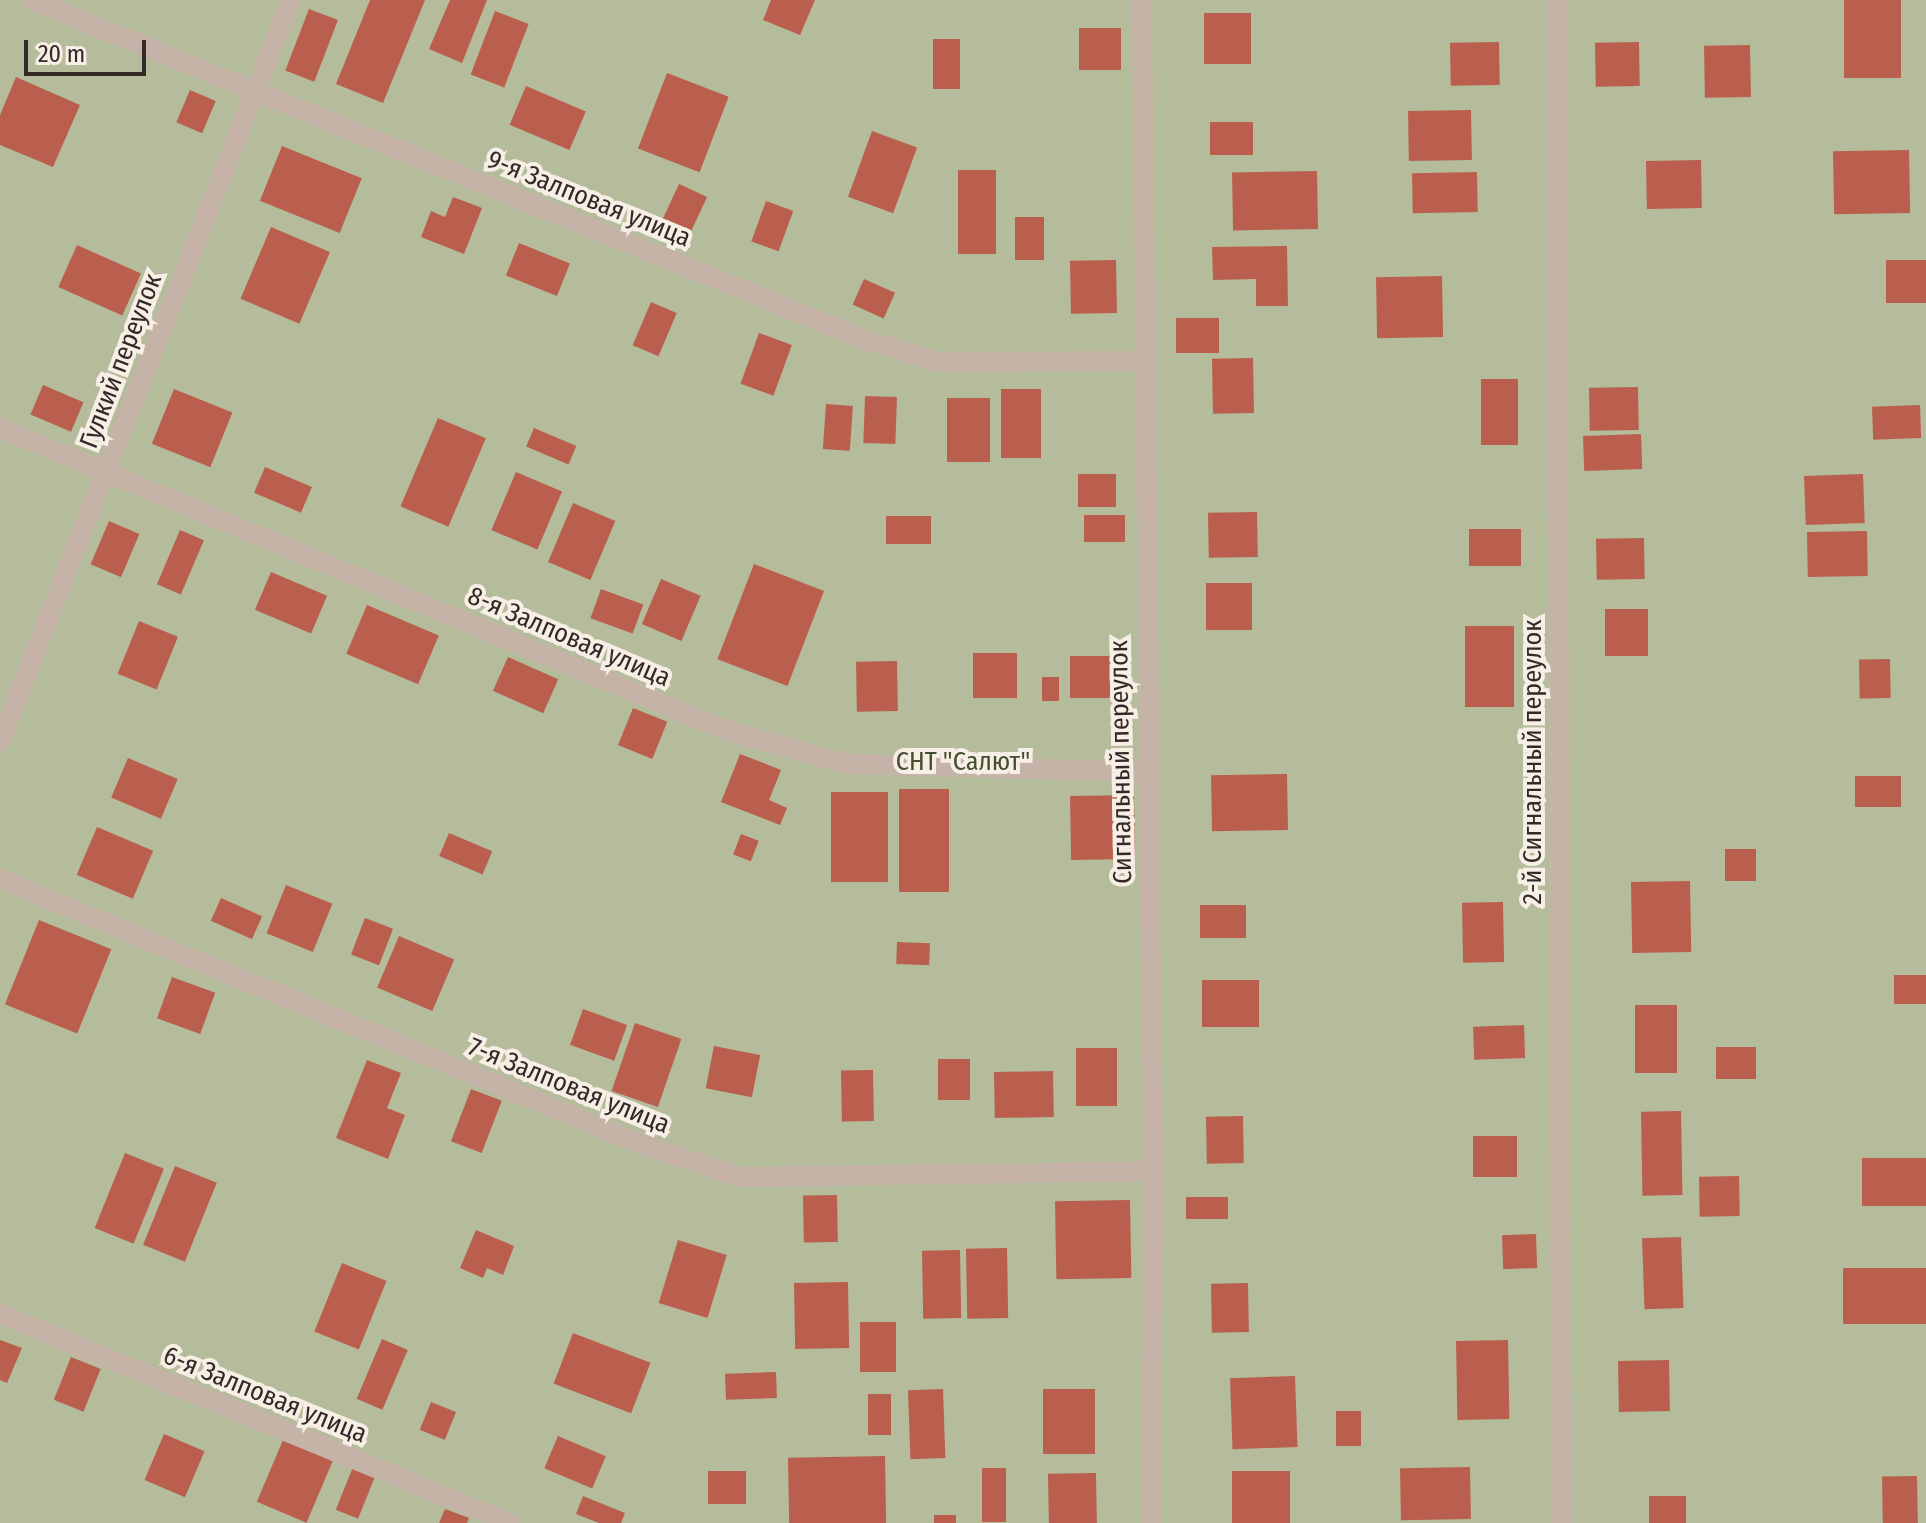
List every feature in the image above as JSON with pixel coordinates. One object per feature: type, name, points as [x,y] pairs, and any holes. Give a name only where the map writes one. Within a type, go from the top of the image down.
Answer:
[{"type":"street","name":"9-я Залповая улица","points":[[31,0],[866,340],[939,362],[1145,361]]},
{"type":"street","name":"Гулкий переулок","points":[[0,741],[291,0]]},
{"type":"street","name":"Сигнальный переулок","points":[[1142,0],[1153,1171],[1151,1523]]},
{"type":"street","name":"2-й Сигнальный переулок","points":[[1557,0],[1561,1523]]},
{"type":"street","name":"8-я Залповая улица","points":[[0,428],[728,731],[847,764],[1147,772]]},
{"type":"street","name":"7-я Залповая улица","points":[[0,879],[640,1144],[739,1177],[1153,1171]]},
{"type":"street","name":"6-я Залповая улица","points":[[0,1314],[510,1523]]},
{"type":"green space","name":"СНТ \"Салют\"","points":[[0,0],[1926,0],[1926,1523],[0,1523]]},
{"type":"building","points":[[370,0],[425,0],[383,103],[336,84]]},
{"type":"building","points":[[450,0],[487,0],[462,63],[429,49]]},
{"type":"building","points":[[771,0],[815,0],[800,35],[763,20]]},
{"type":"building","points":[[1844,0],[1901,0],[1901,78],[1844,78]]},
{"type":"building","points":[[309,9],[338,20],[314,82],[285,71]]},
{"type":"building","points":[[495,11],[529,24],[504,87],[471,74]]},
{"type":"building","points":[[1204,13],[1251,13],[1251,64],[1204,64]]},
{"type":"building","points":[[1079,28],[1121,28],[1121,70],[1079,70]]},
{"type":"building","points":[[933,39],[960,39],[960,89],[933,89]]},
{"type":"building","points":[[1499,42],[1500,85],[1451,86],[1450,43]]},
{"type":"building","points":[[1639,42],[1640,86],[1596,87],[1595,43]]},
{"type":"building","points":[[1750,45],[1751,97],[1705,98],[1704,46]]},
{"type":"building","points":[[667,73],[729,97],[700,172],[638,149]]},
{"type":"building","points":[[16,77],[80,105],[53,167],[0,145],[0,115]]},
{"type":"building","points":[[526,86],[586,111],[569,150],[510,125]]},
{"type":"building","points":[[190,90],[216,101],[202,133],[176,122]]},
{"type":"building","points":[[1471,110],[1472,160],[1409,161],[1408,111]]},
{"type":"building","points":[[1210,122],[1253,122],[1253,155],[1210,155]]},
{"type":"building","points":[[872,131],[917,147],[893,213],[848,197]]},
{"type":"building","points":[[282,146],[362,178],[340,233],[260,201]]},
{"type":"building","points":[[1909,150],[1910,213],[1834,214],[1833,151]]},
{"type":"building","points":[[1701,160],[1702,208],[1647,209],[1646,161]]},
{"type":"building","points":[[958,170],[996,170],[996,254],[958,254]]},
{"type":"building","points":[[1317,171],[1318,229],[1233,230],[1232,172]]},
{"type":"building","points":[[1477,172],[1478,212],[1413,213],[1412,173]]},
{"type":"building","points":[[679,184],[707,197],[687,241],[659,228]]},
{"type":"building","points":[[453,197],[482,208],[464,254],[421,237],[431,211],[445,217]]},
{"type":"building","points":[[766,201],[793,211],[779,251],[751,241]]},
{"type":"building","points":[[1015,217],[1044,217],[1044,260],[1015,260]]},
{"type":"building","points":[[271,227],[330,252],[299,324],[241,299]]},
{"type":"building","points":[[519,243],[570,264],[557,296],[506,275]]},
{"type":"building","points":[[77,245],[141,273],[122,315],[58,287]]},
{"type":"building","points":[[1287,246],[1288,306],[1256,306],[1256,279],[1213,280],[1212,247]]},
{"type":"building","points":[[1116,260],[1117,313],[1071,314],[1070,261]]},
{"type":"building","points":[[1886,260],[1926,260],[1926,303],[1886,303]]},
{"type":"building","points":[[1442,276],[1443,337],[1377,338],[1376,277]]},
{"type":"building","points":[[864,279],[895,293],[884,318],[853,305]]},
{"type":"building","points":[[651,302],[677,313],[658,356],[633,345]]},
{"type":"building","points":[[1176,318],[1219,318],[1219,353],[1176,353]]},
{"type":"building","points":[[759,333],[792,345],[773,396],[741,384]]},
{"type":"building","points":[[1253,358],[1254,413],[1213,414],[1212,359]]},
{"type":"building","points":[[1481,379],[1518,379],[1518,445],[1481,445]]},
{"type":"building","points":[[43,385],[84,402],[71,432],[30,414]]},
{"type":"building","points":[[1638,387],[1639,430],[1590,431],[1589,388]]},
{"type":"building","points":[[174,389],[232,413],[210,467],[152,444]]},
{"type":"building","points":[[1001,389],[1041,389],[1041,458],[1001,458]]},
{"type":"building","points":[[865,396],[897,397],[895,444],[863,443]]},
{"type":"building","points":[[947,398],[990,398],[990,462],[947,462]]},
{"type":"building","points":[[826,404],[853,406],[850,451],[823,449]]},
{"type":"building","points":[[1920,405],[1921,438],[1873,440],[1872,407]]},
{"type":"building","points":[[438,418],[486,438],[448,527],[400,506]]},
{"type":"building","points":[[534,428],[576,446],[569,464],[526,446]]},
{"type":"building","points":[[1641,434],[1642,469],[1584,471],[1583,436]]},
{"type":"building","points":[[265,467],[312,487],[301,513],[254,493]]},
{"type":"building","points":[[516,472],[562,492],[537,550],[491,530]]},
{"type":"building","points":[[1078,474],[1116,474],[1116,507],[1078,507]]},
{"type":"building","points":[[1863,474],[1865,523],[1806,525],[1804,476]]},
{"type":"building","points":[[573,503],[615,521],[590,580],[548,562]]},
{"type":"building","points":[[1257,512],[1258,557],[1209,558],[1208,513]]},
{"type":"building","points":[[1084,515],[1125,515],[1125,542],[1084,542]]},
{"type":"building","points":[[886,516],[931,516],[931,544],[886,544]]},
{"type":"building","points":[[109,521],[139,534],[121,577],[91,564]]},
{"type":"building","points":[[1469,529],[1521,529],[1521,566],[1469,566]]},
{"type":"building","points":[[180,530],[204,540],[181,594],[157,584]]},
{"type":"building","points":[[1867,531],[1868,576],[1808,577],[1807,532]]},
{"type":"building","points":[[1644,538],[1645,579],[1597,580],[1596,539]]},
{"type":"building","points":[[754,564],[824,591],[787,686],[717,659]]},
{"type":"building","points":[[271,572],[327,596],[311,634],[255,610]]},
{"type":"building","points":[[661,579],[701,596],[681,641],[642,624]]},
{"type":"building","points":[[1206,583],[1252,583],[1252,630],[1206,630]]},
{"type":"building","points":[[601,589],[643,604],[633,634],[590,618]]},
{"type":"building","points":[[367,605],[439,635],[418,684],[346,654]]},
{"type":"building","points":[[1605,609],[1648,609],[1648,656],[1605,656]]},
{"type":"building","points":[[139,621],[178,637],[157,690],[118,674]]},
{"type":"building","points":[[1465,626],[1514,626],[1514,707],[1465,707]]},
{"type":"building","points":[[973,653],[1017,653],[1017,698],[973,698]]},
{"type":"building","points":[[1070,656],[1118,656],[1118,698],[1070,698]]},
{"type":"building","points":[[508,657],[558,679],[543,713],[493,691]]},
{"type":"building","points":[[1890,659],[1891,698],[1860,699],[1859,660]]},
{"type":"building","points":[[897,661],[898,711],[857,712],[856,662]]},
{"type":"building","points":[[1042,677],[1059,677],[1059,701],[1042,701]]},
{"type":"building","points":[[633,708],[667,722],[652,759],[618,745]]},
{"type":"building","points":[[740,754],[781,770],[769,800],[787,808],[780,825],[721,802]]},
{"type":"building","points":[[128,758],[178,779],[161,819],[111,798]]},
{"type":"building","points":[[1287,774],[1288,830],[1212,831],[1211,775]]},
{"type":"building","points":[[1855,776],[1901,776],[1901,807],[1855,807]]},
{"type":"building","points":[[899,789],[949,789],[949,892],[899,892]]},
{"type":"building","points":[[831,792],[888,792],[888,882],[831,882]]},
{"type":"building","points":[[1134,795],[1135,859],[1071,860],[1070,796]]},
{"type":"building","points":[[97,827],[153,851],[133,899],[77,875]]},
{"type":"building","points":[[449,833],[492,851],[482,874],[439,856]]},
{"type":"building","points":[[741,834],[759,841],[751,861],[733,855]]},
{"type":"building","points":[[1725,849],[1756,849],[1756,881],[1725,881]]},
{"type":"building","points":[[1690,881],[1691,952],[1632,953],[1631,882]]},
{"type":"building","points":[[286,885],[332,904],[313,952],[267,933]]},
{"type":"building","points":[[221,898],[262,916],[252,939],[211,921]]},
{"type":"building","points":[[1503,902],[1504,962],[1463,963],[1462,903]]},
{"type":"building","points":[[1200,905],[1246,905],[1246,938],[1200,938]]},
{"type":"building","points":[[365,918],[393,929],[379,965],[351,954]]},
{"type":"building","points":[[39,920],[111,949],[77,1034],[5,1004]]},
{"type":"building","points":[[399,936],[454,959],[432,1011],[377,988]]},
{"type":"building","points":[[897,942],[930,943],[929,965],[896,964]]},
{"type":"building","points":[[1894,975],[1926,975],[1926,1004],[1894,1004]]},
{"type":"building","points":[[172,977],[215,993],[200,1034],[157,1018]]},
{"type":"building","points":[[1202,980],[1259,980],[1259,1027],[1202,1027]]},
{"type":"building","points":[[1635,1005],[1677,1005],[1677,1073],[1635,1073]]},
{"type":"building","points":[[583,1009],[627,1025],[614,1061],[570,1045]]},
{"type":"building","points":[[635,1023],[681,1039],[658,1107],[612,1091]]},
{"type":"building","points":[[1524,1025],[1525,1058],[1474,1060],[1473,1027]]},
{"type":"building","points":[[714,1046],[760,1055],[752,1097],[706,1088]]},
{"type":"building","points":[[1716,1047],[1756,1047],[1756,1079],[1716,1079]]},
{"type":"building","points":[[1076,1048],[1117,1048],[1117,1106],[1076,1106]]},
{"type":"building","points":[[938,1059],[970,1059],[970,1100],[938,1100]]},
{"type":"building","points":[[367,1060],[401,1073],[387,1108],[405,1115],[388,1159],[336,1138]]},
{"type":"building","points":[[873,1070],[874,1121],[842,1122],[841,1071]]},
{"type":"building","points":[[1053,1071],[1054,1117],[995,1118],[994,1072]]},
{"type":"building","points":[[471,1089],[502,1101],[482,1153],[451,1141]]},
{"type":"building","points":[[1681,1111],[1682,1195],[1642,1196],[1641,1112]]},
{"type":"building","points":[[1243,1116],[1244,1163],[1207,1164],[1206,1117]]},
{"type":"building","points":[[1473,1136],[1517,1136],[1517,1177],[1473,1177]]},
{"type":"building","points":[[125,1153],[164,1169],[134,1244],[95,1228]]},
{"type":"building","points":[[1862,1158],[1926,1158],[1926,1206],[1862,1206]]},
{"type":"building","points":[[175,1166],[217,1183],[185,1262],[143,1245]]},
{"type":"building","points":[[1739,1176],[1740,1216],[1700,1217],[1699,1177]]},
{"type":"building","points":[[837,1195],[838,1242],[804,1243],[803,1196]]},
{"type":"building","points":[[1186,1197],[1228,1197],[1228,1219],[1186,1219]]},
{"type":"building","points":[[1130,1200],[1131,1278],[1056,1279],[1055,1201]]},
{"type":"building","points":[[476,1230],[514,1246],[503,1275],[487,1268],[483,1278],[460,1268]]},
{"type":"building","points":[[1536,1234],[1537,1268],[1503,1269],[1502,1235]]},
{"type":"building","points":[[1681,1237],[1683,1308],[1645,1309],[1642,1238]]},
{"type":"building","points":[[678,1240],[727,1255],[707,1318],[659,1303]]},
{"type":"building","points":[[1007,1248],[1008,1318],[967,1319],[966,1249]]},
{"type":"building","points":[[960,1250],[961,1318],[923,1319],[922,1251]]},
{"type":"building","points":[[342,1263],[387,1281],[359,1350],[314,1332]]},
{"type":"building","points":[[1843,1268],[1926,1268],[1926,1324],[1843,1324]]},
{"type":"building","points":[[848,1282],[849,1348],[795,1349],[794,1283]]},
{"type":"building","points":[[1248,1283],[1249,1332],[1212,1333],[1211,1284]]},
{"type":"building","points":[[860,1322],[896,1322],[896,1372],[860,1372]]},
{"type":"building","points":[[573,1333],[650,1363],[631,1413],[554,1383]]},
{"type":"building","points":[[382,1339],[408,1350],[382,1410],[357,1399]]},
{"type":"building","points":[[0,1340],[22,1348],[7,1383],[0,1380]]},
{"type":"building","points":[[1508,1340],[1509,1419],[1457,1420],[1456,1341]]},
{"type":"building","points":[[71,1357],[101,1369],[83,1412],[54,1400]]},
{"type":"building","points":[[1669,1360],[1670,1411],[1619,1412],[1618,1361]]},
{"type":"building","points":[[776,1372],[777,1398],[726,1400],[725,1374]]},
{"type":"building","points":[[1295,1376],[1297,1447],[1233,1449],[1230,1378]]},
{"type":"building","points":[[943,1389],[945,1458],[910,1459],[908,1390]]},
{"type":"building","points":[[1043,1389],[1095,1389],[1095,1454],[1043,1454]]},
{"type":"building","points":[[868,1394],[891,1394],[891,1435],[868,1435]]},
{"type":"building","points":[[431,1402],[456,1412],[445,1440],[420,1430]]},
{"type":"building","points":[[1336,1411],[1361,1411],[1361,1446],[1336,1446]]},
{"type":"building","points":[[164,1434],[205,1451],[185,1497],[144,1480]]},
{"type":"building","points":[[558,1436],[606,1456],[592,1489],[544,1468]]},
{"type":"building","points":[[283,1440],[333,1461],[307,1523],[257,1502]]},
{"type":"building","points":[[885,1456],[886,1523],[789,1523],[788,1458]]},
{"type":"building","points":[[353,1467],[375,1476],[358,1519],[336,1510]]},
{"type":"building","points":[[1470,1467],[1471,1519],[1401,1520],[1400,1468]]},
{"type":"building","points":[[982,1468],[1006,1468],[1006,1522],[982,1522]]},
{"type":"building","points":[[708,1471],[746,1471],[746,1504],[708,1504]]},
{"type":"building","points":[[1232,1471],[1290,1471],[1290,1523],[1232,1523]]},
{"type":"building","points":[[1096,1473],[1097,1523],[1049,1523],[1048,1474]]},
{"type":"building","points":[[1917,1476],[1918,1523],[1883,1523],[1882,1477]]},
{"type":"building","points":[[583,1496],[625,1513],[621,1523],[599,1523],[576,1514]]},
{"type":"building","points":[[1649,1496],[1686,1496],[1686,1523],[1649,1523]]},
{"type":"building","points":[[445,1509],[469,1518],[467,1523],[439,1523]]},
{"type":"building","points":[[934,1515],[956,1515],[956,1523],[934,1523]]}]
